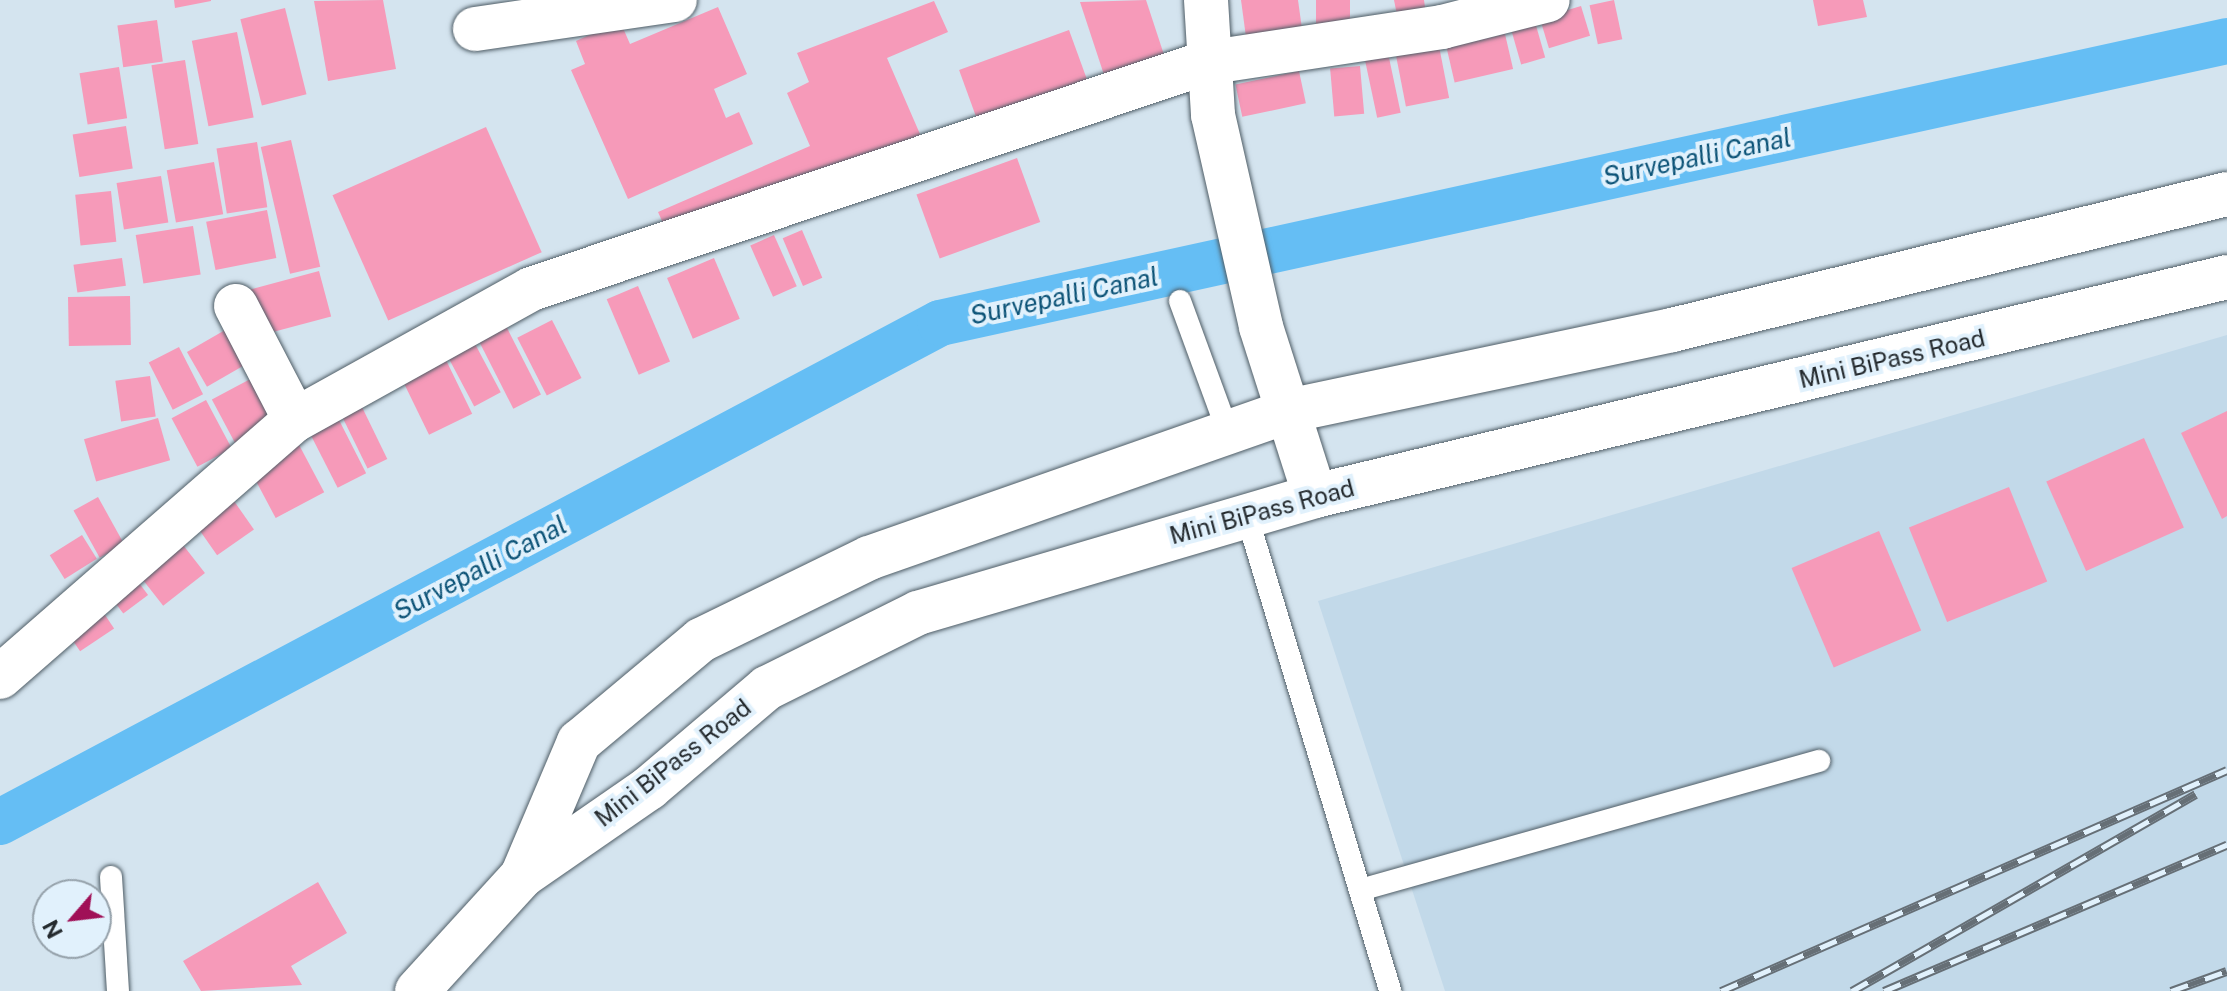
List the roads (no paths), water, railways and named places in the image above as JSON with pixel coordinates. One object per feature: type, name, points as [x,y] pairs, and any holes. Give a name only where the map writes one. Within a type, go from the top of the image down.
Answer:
[{"type":"main road","points":[[475,29],[522,11],[675,0]]},
{"type":"main road","points":[[1206,0],[1205,63],[1213,115],[1261,327],[1315,496]]},
{"type":"main road","points":[[4,677],[295,420],[531,289],[1205,63],[1442,27],[1548,0]]},
{"type":"main road","points":[[522,876],[579,742],[701,640],[869,558],[1288,411],[1672,330],[2227,194]]},
{"type":"main road","name":"Mini BiPass Road","points":[[417,991],[522,876],[649,788],[767,688],[918,613],[1246,513],[2227,277]]},
{"type":"main road","points":[[236,306],[295,420]]},
{"type":"lane","points":[[1180,301],[1228,432]]},
{"type":"lane","points":[[1246,513],[1390,991]]},
{"type":"lane","points":[[1360,890],[1819,761]]},
{"type":"lane","points":[[111,877],[118,991]]},
{"type":"waterway","name":"Survepalli Canal","points":[[0,822],[940,323],[2227,41]]},
{"type":"railway","points":[[1721,991],[2227,770]]},
{"type":"railway","points":[[1852,991],[2196,794]]},
{"type":"railway","points":[[1884,991],[2227,845]]},
{"type":"railway","points":[[2171,991],[2227,971]]}]
